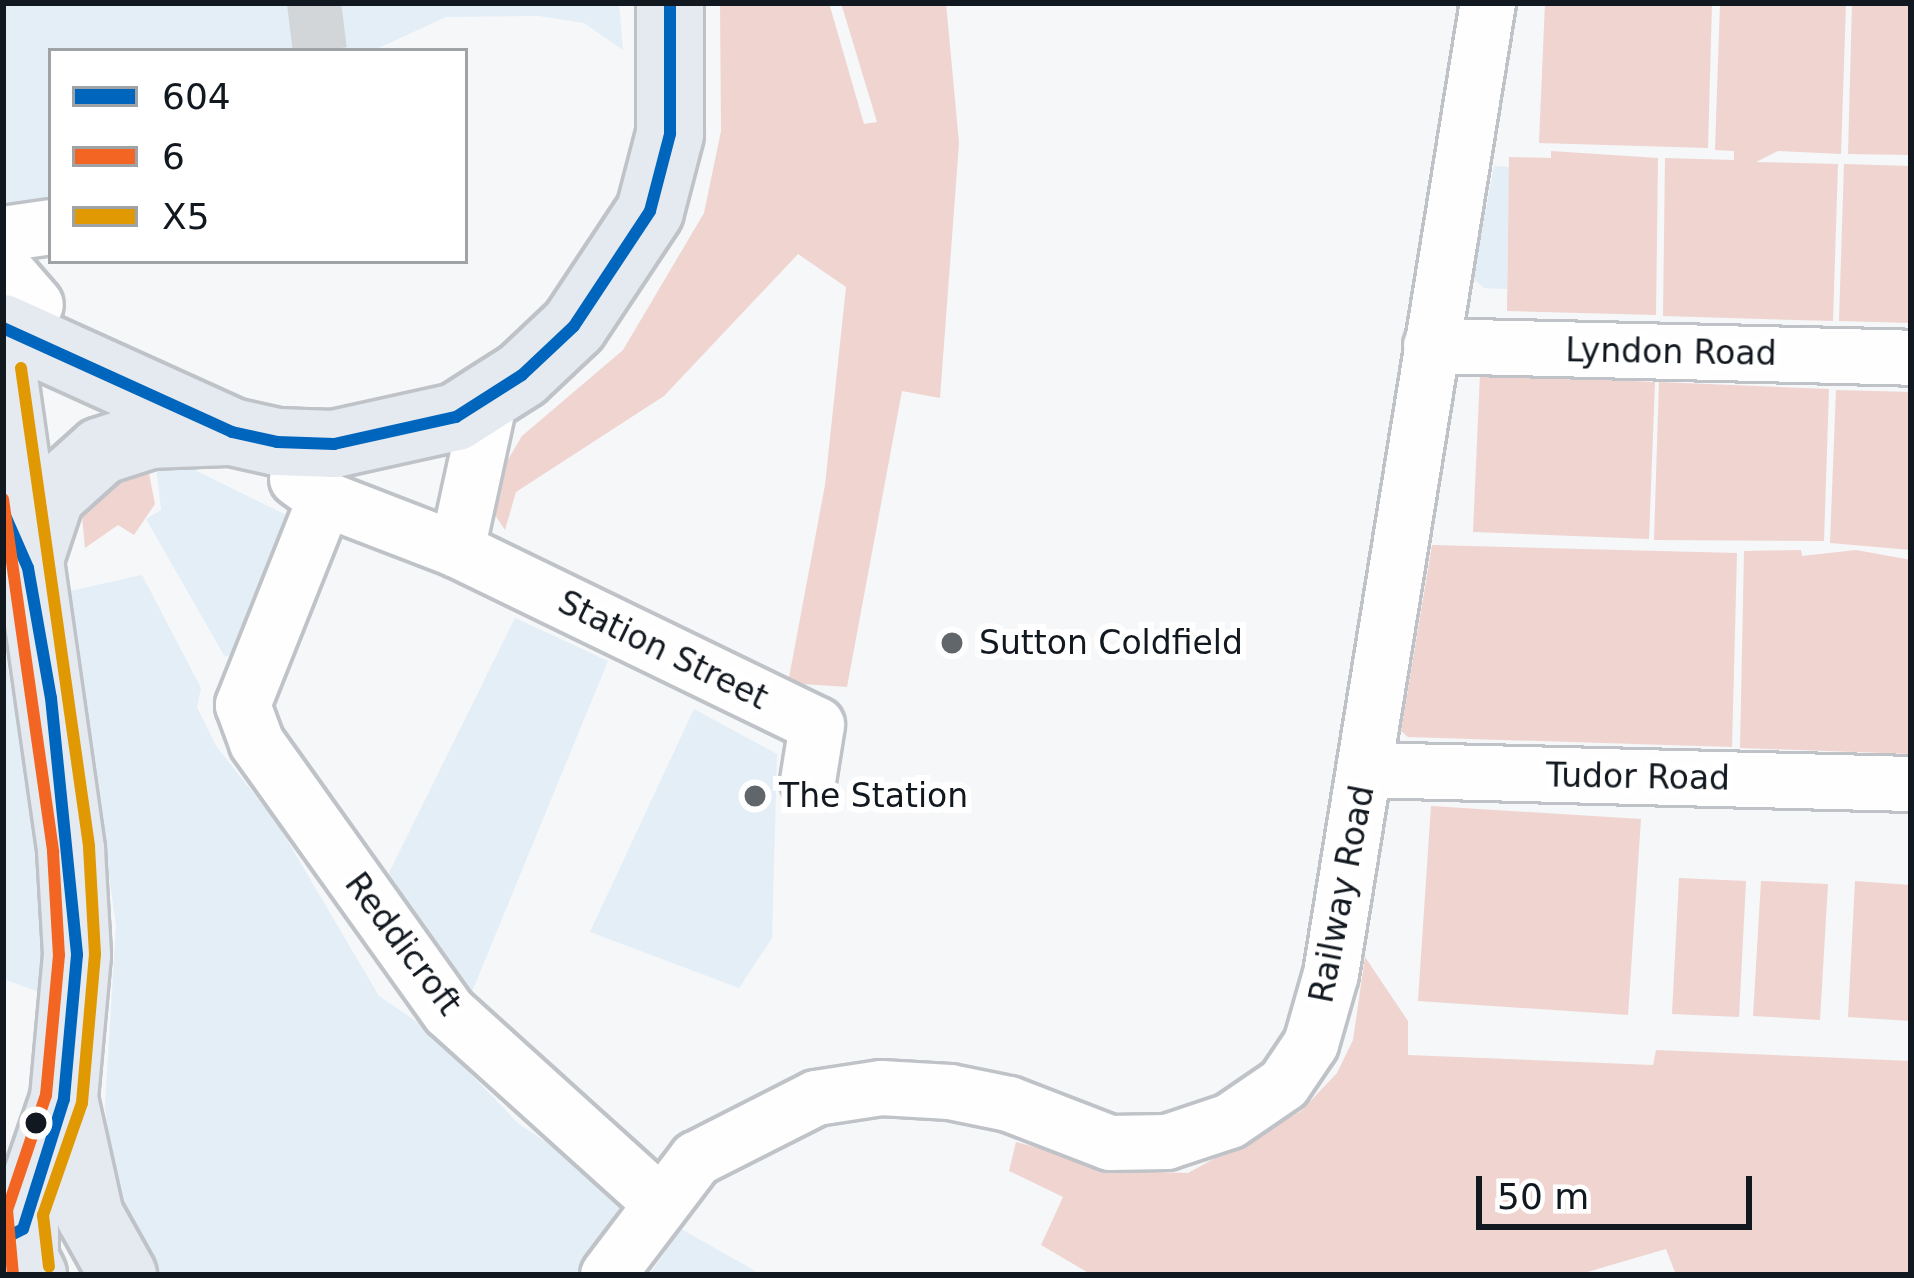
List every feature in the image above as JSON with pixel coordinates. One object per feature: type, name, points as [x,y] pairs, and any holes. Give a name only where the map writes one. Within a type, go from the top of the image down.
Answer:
[{"type":"main road","points":[[15,540],[51,496],[101,451],[150,435],[232,432],[334,444],[418,430],[490,399],[574,326],[650,211],[670,134],[670,3]]},
{"type":"main road","points":[[14,300],[232,432]]},
{"type":"main road","points":[[3,370],[15,540],[71,850],[77,955],[64,1099],[20,1248]]},
{"type":"main road","points":[[64,1099],[105,1256]]},
{"type":"street","name":"Railway Road","points":[[608,1275],[657,1200],[696,1159],[743,1129],[816,1098],[881,1088],[1009,1104],[1110,1143],[1167,1142],[1230,1121],[1284,1084],[1311,1044],[1331,974],[1488,3]]},
{"type":"street","points":[[3,234],[48,227]]},
{"type":"street","name":"Lyndon Road","points":[[1431,346],[1911,358]]},
{"type":"street","points":[[457,550],[490,399]]},
{"type":"street","name":"Station Street","points":[[232,432],[326,499],[457,550],[818,725],[808,781]]},
{"type":"street","name":"Reddicroft","points":[[326,499],[243,705],[257,742],[449,1012],[657,1200]]},
{"type":"street","name":"Tudor Road","points":[[1366,770],[1911,784]]},
{"type":"street","points":[[20,1248],[105,1256]]},
{"type":"shaded area","points":[[3,3],[619,3],[623,50],[584,23],[539,16],[446,17],[379,48],[48,48],[48,222],[3,229]]},
{"type":"shaded area","points":[[720,3],[829,3],[864,124],[877,122],[841,3],[946,3],[959,143],[940,398],[902,391],[847,687],[788,683],[825,485],[846,287],[798,254],[664,396],[516,492],[505,530],[493,512],[503,468],[522,436],[623,350],[704,213],[721,131]]},
{"type":"shaded area","points":[[1545,3],[1712,3],[1708,148],[1539,143]]},
{"type":"shaded area","points":[[1720,3],[1846,3],[1841,154],[1778,151],[1756,162],[1838,164],[1833,321],[1663,316],[1665,158],[1734,160],[1734,151],[1715,150]]},
{"type":"shaded area","points":[[1852,3],[1911,3],[1911,155],[1848,154]]},
{"type":"shaded area","points":[[1551,151],[1658,158],[1656,315],[1507,311],[1509,157],[1551,158]]},
{"type":"shaded area","points":[[1844,164],[1911,166],[1911,323],[1839,321]]},
{"type":"shaded area","points":[[1494,166],[1509,167],[1507,289],[1484,288],[1473,278]]},
{"type":"shaded area","points":[[1480,374],[1655,382],[1649,539],[1473,532]]},
{"type":"shaded area","points":[[1659,382],[1829,389],[1824,541],[1654,540]]},
{"type":"shaded area","points":[[1836,390],[1911,392],[1911,550],[1830,543]]},
{"type":"shaded area","points":[[156,465],[193,469],[288,516],[294,528],[239,651],[225,657],[146,519],[161,510]]},
{"type":"shaded area","points":[[148,468],[155,504],[134,535],[118,525],[85,548],[82,516],[95,498],[110,482]]},
{"type":"shaded area","points":[[1432,545],[1737,553],[1732,747],[1408,737],[1401,731]]},
{"type":"shaded area","points":[[1801,550],[1802,556],[1856,550],[1911,560],[1911,754],[1740,748],[1744,551]]},
{"type":"shaded area","points":[[142,575],[201,688],[197,707],[216,746],[277,823],[379,996],[426,1028],[519,1124],[627,1196],[575,1275],[162,1275],[152,1268],[114,1185],[105,1106],[116,926],[70,591]]},
{"type":"shaded area","points":[[515,618],[608,661],[469,999],[382,887]]},
{"type":"shaded area","points":[[3,641],[43,870],[42,993],[3,979]]},
{"type":"shaded area","name":"The Station","points":[[694,709],[777,754],[772,938],[739,988],[590,932]]},
{"type":"shaded area","points":[[1431,806],[1641,819],[1628,1015],[1418,1001]]},
{"type":"shaded area","points":[[1679,878],[1746,881],[1739,1017],[1672,1014]]},
{"type":"shaded area","points":[[1761,881],[1828,884],[1820,1020],[1753,1016]]},
{"type":"shaded area","points":[[1855,881],[1911,885],[1911,1021],[1848,1017]]},
{"type":"shaded area","points":[[1365,957],[1408,1021],[1408,1055],[1653,1065],[1656,1050],[1911,1061],[1911,1275],[1676,1275],[1666,1249],[1577,1275],[1092,1275],[1041,1245],[1063,1197],[1009,1171],[1016,1142],[1126,1171],[1188,1173],[1301,1111],[1337,1073],[1353,1040]]},
{"type":"shaded area","points":[[681,1229],[757,1272],[757,1275],[649,1275]]},
{"type":"tunnel","points":[[314,3],[320,48]]},
{"type":"transit line","name":"604","points":[[3,328],[232,432],[277,442],[334,444],[456,417],[522,375],[574,326],[650,211],[670,134],[670,3]]},
{"type":"transit line","name":"X5","points":[[21,368],[89,847],[95,954],[82,1103],[43,1215],[49,1267]]},
{"type":"transit line","name":"6","points":[[3,499],[53,852],[59,955],[46,1095],[7,1210],[13,1275]]},
{"type":"transit line","name":"604","points":[[3,511],[28,568],[51,698],[77,955],[64,1099],[23,1229],[3,1239]]},
{"type":"place","name":"Sutton Coldfield","points":[[952,643]]},
{"type":"place","name":"The Station","points":[[755,796]]}]
